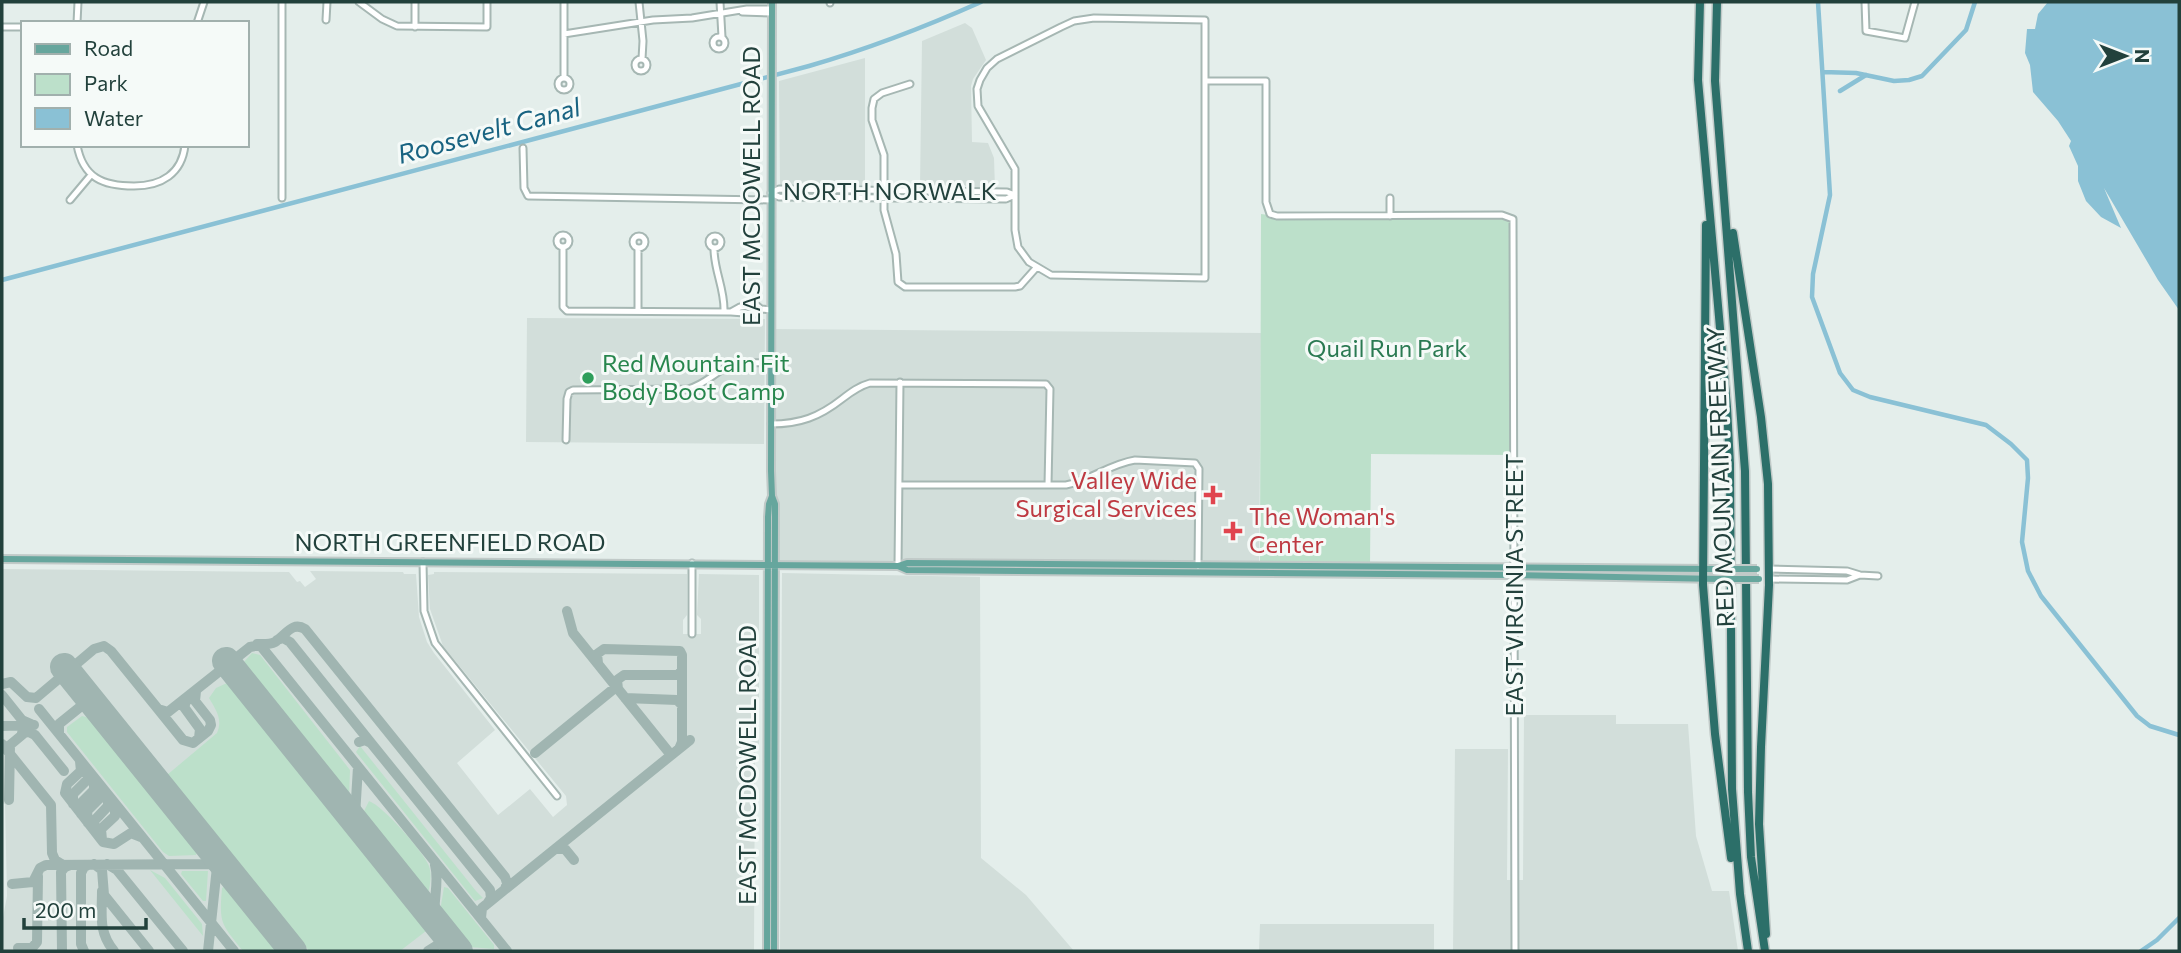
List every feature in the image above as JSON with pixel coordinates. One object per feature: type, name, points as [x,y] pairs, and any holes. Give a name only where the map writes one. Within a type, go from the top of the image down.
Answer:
[{"type":"highway","name":"RED MOUNTAIN FREEWAY","points":[[1700,2],[1698,68],[1730,464],[1732,789],[1740,894],[1748,951]]},
{"type":"highway","name":"RED MOUNTAIN FREEWAY","points":[[1717,2],[1716,81],[1745,458],[1751,857],[1765,951]]},
{"type":"highway","points":[[1702,124],[1707,267],[1703,568],[1708,579],[1714,734],[1734,877],[1740,894]]},
{"type":"highway","points":[[1725,199],[1764,442],[1769,509],[1764,569],[1769,579],[1759,824],[1766,923],[1765,951]]},
{"type":"main road","name":"EAST MCDOWELL ROAD","points":[[772,8],[771,424],[772,496],[775,505],[771,564],[771,751],[774,951]]},
{"type":"main road","name":"NORTH GREENFIELD ROAD","points":[[2,559],[898,566],[907,563],[1083,564],[1198,569]]},
{"type":"main road","points":[[1045,570],[1079,567],[1083,564]]},
{"type":"main road","name":"NORTH GREENFIELD ROAD","points":[[898,566],[907,570],[1764,569]]},
{"type":"main road","name":"NORTH GREENFIELD ROAD","points":[[1515,571],[1769,579]]},
{"type":"main road","name":"EAST MCDOWELL ROAD","points":[[767,951],[771,751]]},
{"type":"street","points":[[78,2],[78,21]]},
{"type":"street","points":[[198,21],[204,2]]},
{"type":"street","points":[[282,2],[282,198]]},
{"type":"street","points":[[326,20],[327,2]]},
{"type":"street","points":[[359,2],[388,23],[404,27],[487,27],[487,2]]},
{"type":"street","points":[[415,2],[415,27]]},
{"type":"street","points":[[564,2],[564,78]]},
{"type":"street","points":[[639,2],[642,59]]},
{"type":"street","points":[[720,2],[722,37]]},
{"type":"street","points":[[1865,2],[1866,31],[1905,38],[1915,2]]},
{"type":"street","points":[[564,34],[641,22],[772,8]]},
{"type":"street","points":[[1094,18],[1205,20],[1205,81],[1205,278],[1060,276],[1036,268],[1022,254],[1015,239],[1012,162],[978,106],[979,80],[987,68],[997,59],[1074,22],[1094,18]]},
{"type":"street","points":[[2,27],[21,27]]},
{"type":"street","points":[[1205,81],[1266,81],[1266,202],[1270,214],[1390,216],[1390,198]]},
{"type":"street","points":[[910,84],[882,93],[874,99],[872,108],[872,120],[884,155],[886,222],[896,254],[897,279],[905,287],[1014,287],[1020,286],[1036,268]]},
{"type":"street","points":[[78,147],[91,175],[104,183],[118,186],[159,183],[178,167],[185,147]]},
{"type":"street","name":"NORTH NORWALK","points":[[523,148],[524,188],[528,196],[779,197],[884,194],[1006,198],[1014,195]]},
{"type":"street","points":[[70,200],[91,175]]},
{"type":"street","name":"EAST VIRGINIA STREET","points":[[1390,216],[1502,215],[1513,219],[1515,951]]},
{"type":"street","points":[[563,247],[563,307],[567,310],[728,312],[757,305],[761,310],[771,310]]},
{"type":"street","points":[[638,248],[638,311]]},
{"type":"street","points":[[714,249],[715,264],[728,312]]},
{"type":"street","points":[[566,440],[566,399],[569,392],[579,389],[688,389],[700,385],[727,366],[771,363]]},
{"type":"street","points":[[898,566],[900,382]]},
{"type":"street","points":[[771,424],[789,424],[812,418],[866,384],[1046,384],[1049,387],[1048,485]]},
{"type":"street","points":[[899,485],[1048,485],[1077,482],[1106,467],[1127,461],[1195,463],[1199,470],[1198,569]]},
{"type":"street","points":[[423,562],[424,611],[435,643],[557,796]]},
{"type":"street","points":[[692,563],[692,634]]},
{"type":"street","name":"NORTH GREENFIELD ROAD","points":[[1764,569],[1847,571],[1878,576]]},
{"type":"street","name":"NORTH GREENFIELD ROAD","points":[[1769,579],[1847,580],[1860,575]]},
{"type":"shaded area","points":[[965,23],[972,28],[986,60],[971,86],[972,142],[988,143],[994,158],[995,189],[969,189],[961,182],[953,182],[945,188],[920,187],[922,41]]},
{"type":"shaded area","points":[[865,58],[865,188],[857,188],[845,180],[837,182],[833,187],[780,185],[779,81]]},
{"type":"shaded area","points":[[527,318],[765,319],[764,444],[526,442]]},
{"type":"shaded area","points":[[771,329],[1261,333],[1259,566],[775,564]]},
{"type":"shaded area","points":[[2,569],[289,572],[305,587],[316,579],[310,571],[416,574],[419,617],[427,642],[495,730],[457,763],[498,815],[530,789],[553,817],[567,805],[566,796],[443,646],[430,609],[428,575],[434,572],[687,574],[687,615],[683,620],[683,634],[701,634],[701,619],[697,615],[699,574],[759,575],[759,745],[755,745],[754,951],[2,951],[2,923],[7,896],[5,804],[2,803]]},
{"type":"shaded area","points":[[782,573],[980,577],[981,858],[1026,895],[1074,951],[780,951]]},
{"type":"shaded area","points":[[1524,715],[1616,715],[1616,724],[1688,724],[1696,836],[1712,891],[1729,891],[1738,951],[1453,951],[1455,749],[1508,749],[1507,880],[1523,880]]},
{"type":"shaded area","points":[[1260,924],[1434,924],[1434,951],[1259,951]]},
{"type":"green space","name":"Quail Run Park","points":[[1261,214],[1502,215],[1513,219],[1515,455],[1371,454],[1370,567],[1260,566]]},
{"type":"green space","points":[[252,653],[260,655],[350,770],[349,798],[243,667],[243,663]]},
{"type":"green space","points":[[227,683],[237,691],[425,924],[426,931],[400,951],[309,951],[167,775],[217,733],[219,719],[209,698],[216,688]]},
{"type":"green space","points":[[82,716],[90,718],[197,851],[196,855],[169,856],[163,852],[67,732],[67,727]]},
{"type":"green space","points":[[360,746],[483,898],[475,901],[356,752]]},
{"type":"green space","points":[[369,801],[393,820],[425,859],[430,873],[428,894],[365,818],[364,811]]},
{"type":"green space","points":[[150,870],[165,878],[202,924],[203,936]]},
{"type":"green space","points":[[182,871],[208,871],[206,901],[203,901],[181,874]]},
{"type":"green space","points":[[225,886],[277,951],[243,951],[223,922],[221,900],[222,888]]},
{"type":"green space","points":[[444,887],[448,888],[494,945],[494,949],[469,947],[440,911]]},
{"type":"water","points":[[2048,2],[2179,2],[2179,310],[2158,280],[2104,188],[2121,228],[2101,217],[2086,201],[2078,181],[2078,166],[2069,146],[2071,141],[2033,92],[2030,65],[2025,53],[2027,29],[2035,29],[2038,14]]},
{"type":"waterway","name":"Roosevelt Canal","points":[[2,280],[809,66],[896,37],[981,2]]},
{"type":"waterway","points":[[1818,2],[1830,195],[1813,274],[1812,297],[1840,373],[1853,390],[1870,397],[1986,425],[2027,460],[2022,542],[2028,571],[2041,596],[2137,716],[2150,726],[2179,735]]},
{"type":"waterway","points":[[1823,72],[1856,73],[1894,81],[1922,76],[1966,30],[1975,2]]},
{"type":"waterway","points":[[1840,91],[1866,75]]},
{"type":"waterway","points":[[2141,951],[2157,940],[2179,918]]},
{"type":"taxiway","points":[[567,611],[573,633],[671,755]]},
{"type":"taxiway","points":[[257,644],[275,642],[296,627],[305,629],[505,877],[505,889]]},
{"type":"taxiway","points":[[277,640],[283,638],[290,642],[371,743]]},
{"type":"taxiway","points":[[2,684],[11,682],[27,697],[36,698],[94,649],[104,646],[158,709],[168,712],[250,647],[260,645],[507,951]]},
{"type":"taxiway","points":[[598,663],[597,654],[604,649],[680,651],[682,742],[679,749]]},
{"type":"taxiway","points":[[618,689],[617,680],[624,675],[678,675],[682,670]]},
{"type":"taxiway","points":[[535,753],[616,687]]},
{"type":"taxiway","points":[[158,709],[183,740],[193,743],[208,731],[211,725],[195,701],[196,691]]},
{"type":"taxiway","points":[[2,695],[22,720],[31,724]]},
{"type":"taxiway","points":[[625,698],[677,700],[682,705]]},
{"type":"taxiway","points":[[59,734],[59,724],[90,699]]},
{"type":"taxiway","points":[[187,699],[184,707],[200,729],[199,738]]},
{"type":"taxiway","points":[[39,709],[234,951]]},
{"type":"taxiway","points":[[2,726],[34,725]]},
{"type":"taxiway","points":[[9,800],[10,745],[34,725]]},
{"type":"taxiway","points":[[22,733],[35,735],[64,771]]},
{"type":"taxiway","points":[[359,742],[365,740],[371,743],[490,890],[491,898],[487,904]]},
{"type":"taxiway","points":[[481,918],[482,908],[690,740]]},
{"type":"taxiway","points":[[2,744],[51,805],[52,853],[55,860],[63,865]]},
{"type":"taxiway","points":[[80,761],[81,771],[67,784],[65,793],[103,842],[114,844],[131,833],[141,837]]},
{"type":"taxiway","points":[[358,767],[355,816],[359,826]]},
{"type":"taxiway","points":[[73,804],[73,794],[88,779],[86,768]]},
{"type":"taxiway","points":[[81,814],[79,805],[94,790],[94,778]]},
{"type":"taxiway","points":[[88,823],[87,811],[102,796],[100,785]]},
{"type":"taxiway","points":[[95,831],[94,821],[108,806],[108,796]]},
{"type":"taxiway","points":[[102,840],[101,829],[115,816],[115,805]]},
{"type":"taxiway","points":[[555,849],[565,849],[574,860]]},
{"type":"taxiway","points":[[208,951],[217,867],[212,851]]},
{"type":"taxiway","points":[[94,864],[102,870],[104,895],[149,951]]},
{"type":"taxiway","points":[[107,864],[117,870],[183,951]]},
{"type":"taxiway","points":[[12,884],[33,882],[40,868],[46,865],[215,864],[228,871]]},
{"type":"taxiway","points":[[62,951],[61,872],[70,865]]},
{"type":"taxiway","points":[[84,951],[81,944],[81,873],[88,865]]},
{"type":"taxiway","points":[[435,865],[435,921]]},
{"type":"taxiway","points":[[18,948],[32,948],[37,942],[38,876]]},
{"type":"taxiway","points":[[102,891],[103,930],[114,951]]},
{"type":"taxiway","points":[[428,951],[444,941],[456,947]]},
{"type":"runway","points":[[226,661],[459,951]]},
{"type":"runway","points":[[64,667],[293,951]]},
{"type":"place","name":"Red Mountain Fit Body Boot Camp","points":[[588,378]]},
{"type":"place","name":"Valley Wide Surgical Services","points":[[1213,495]]},
{"type":"place","name":"The Woman's Center","points":[[1233,531]]}]
